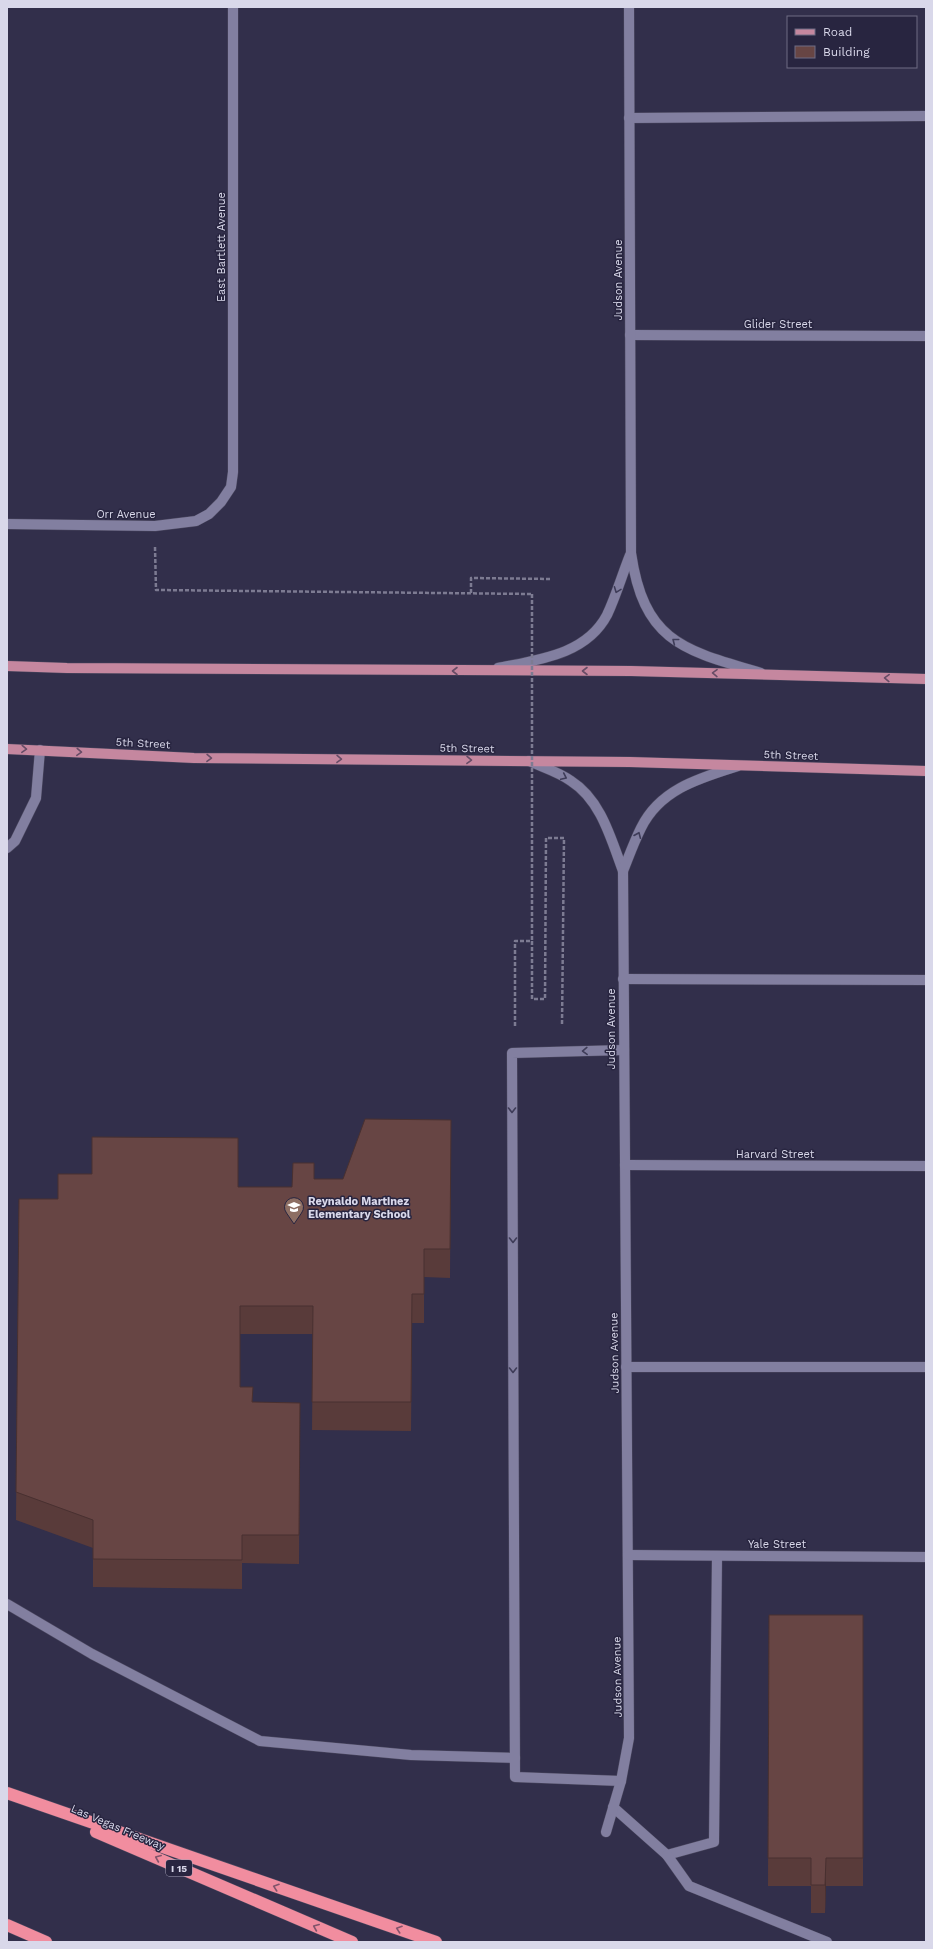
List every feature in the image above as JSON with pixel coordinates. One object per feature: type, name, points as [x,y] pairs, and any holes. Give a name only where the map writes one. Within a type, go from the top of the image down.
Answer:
[{"type":"highway","name":"Las Vegas Freeway","points":[[7,1793],[352,1942]]},
{"type":"highway","points":[[7,1793],[436,1942]]},
{"type":"highway","points":[[7,1925],[46,1942]]},
{"type":"main road","points":[[7,666],[764,674],[926,679]]},
{"type":"main road","name":"5th Street","points":[[7,749],[194,758],[528,761],[741,765],[926,771]]},
{"type":"street","name":"East Bartlett Avenue","points":[[231,487],[233,472],[233,7]]},
{"type":"street","name":"Judson Avenue","points":[[629,7],[631,553],[640,595],[656,624],[669,636],[682,646],[721,661],[764,674]]},
{"type":"street","points":[[629,118],[926,116]]},
{"type":"street","name":"Glider Street","points":[[630,334],[926,336]]},
{"type":"street","name":"Orr Avenue","points":[[7,524],[155,526],[196,521],[209,514],[221,502],[231,487]]},
{"type":"street","name":"Judson Avenue","points":[[483,671],[559,654],[587,640],[598,629],[606,616],[631,553]]},
{"type":"street","points":[[7,848],[15,841],[36,798],[40,750]]},
{"type":"street","name":"Judson Avenue","points":[[528,761],[571,781],[589,799],[599,812],[607,828],[622,870],[630,1738],[621,1781],[606,1832]]},
{"type":"street","name":"Judson Avenue","points":[[622,870],[641,827],[649,814],[668,795],[696,779],[741,765]]},
{"type":"street","points":[[623,979],[926,980]]},
{"type":"street","points":[[621,1781],[515,1777],[512,1053],[624,1050]]},
{"type":"street","name":"Harvard Street","points":[[625,1165],[926,1166]]},
{"type":"street","points":[[626,1367],[926,1367]]},
{"type":"street","name":"Yale Street","points":[[628,1555],[926,1557]]},
{"type":"street","points":[[667,1855],[714,1842],[717,1556]]},
{"type":"street","points":[[7,1604],[92,1654],[260,1741],[411,1755],[515,1758]]},
{"type":"street","points":[[613,1807],[667,1855],[689,1886],[827,1942]]},
{"type":"path","points":[[155,526],[156,590],[532,594],[532,999],[545,999],[546,838],[564,838],[562,1025]]},
{"type":"path","points":[[471,593],[471,578],[550,579]]},
{"type":"path","points":[[515,1026],[515,941],[532,941]]},
{"type":"building","points":[[365,1119],[451,1120],[450,1249],[424,1249],[424,1294],[412,1294],[411,1402],[312,1402],[313,1306],[240,1306],[240,1387],[253,1387],[252,1402],[300,1403],[299,1535],[242,1535],[242,1560],[93,1559],[93,1520],[16,1492],[19,1199],[58,1199],[58,1174],[92,1174],[92,1137],[238,1138],[238,1187],[292,1187],[293,1163],[314,1163],[314,1179],[343,1179]]},
{"type":"building","points":[[769,1615],[863,1615],[863,1858],[826,1858],[825,1885],[811,1885],[811,1858],[768,1858]]},
{"type":"place","name":"Reynaldo Martinez Elementary School","points":[[294,1224]]}]
